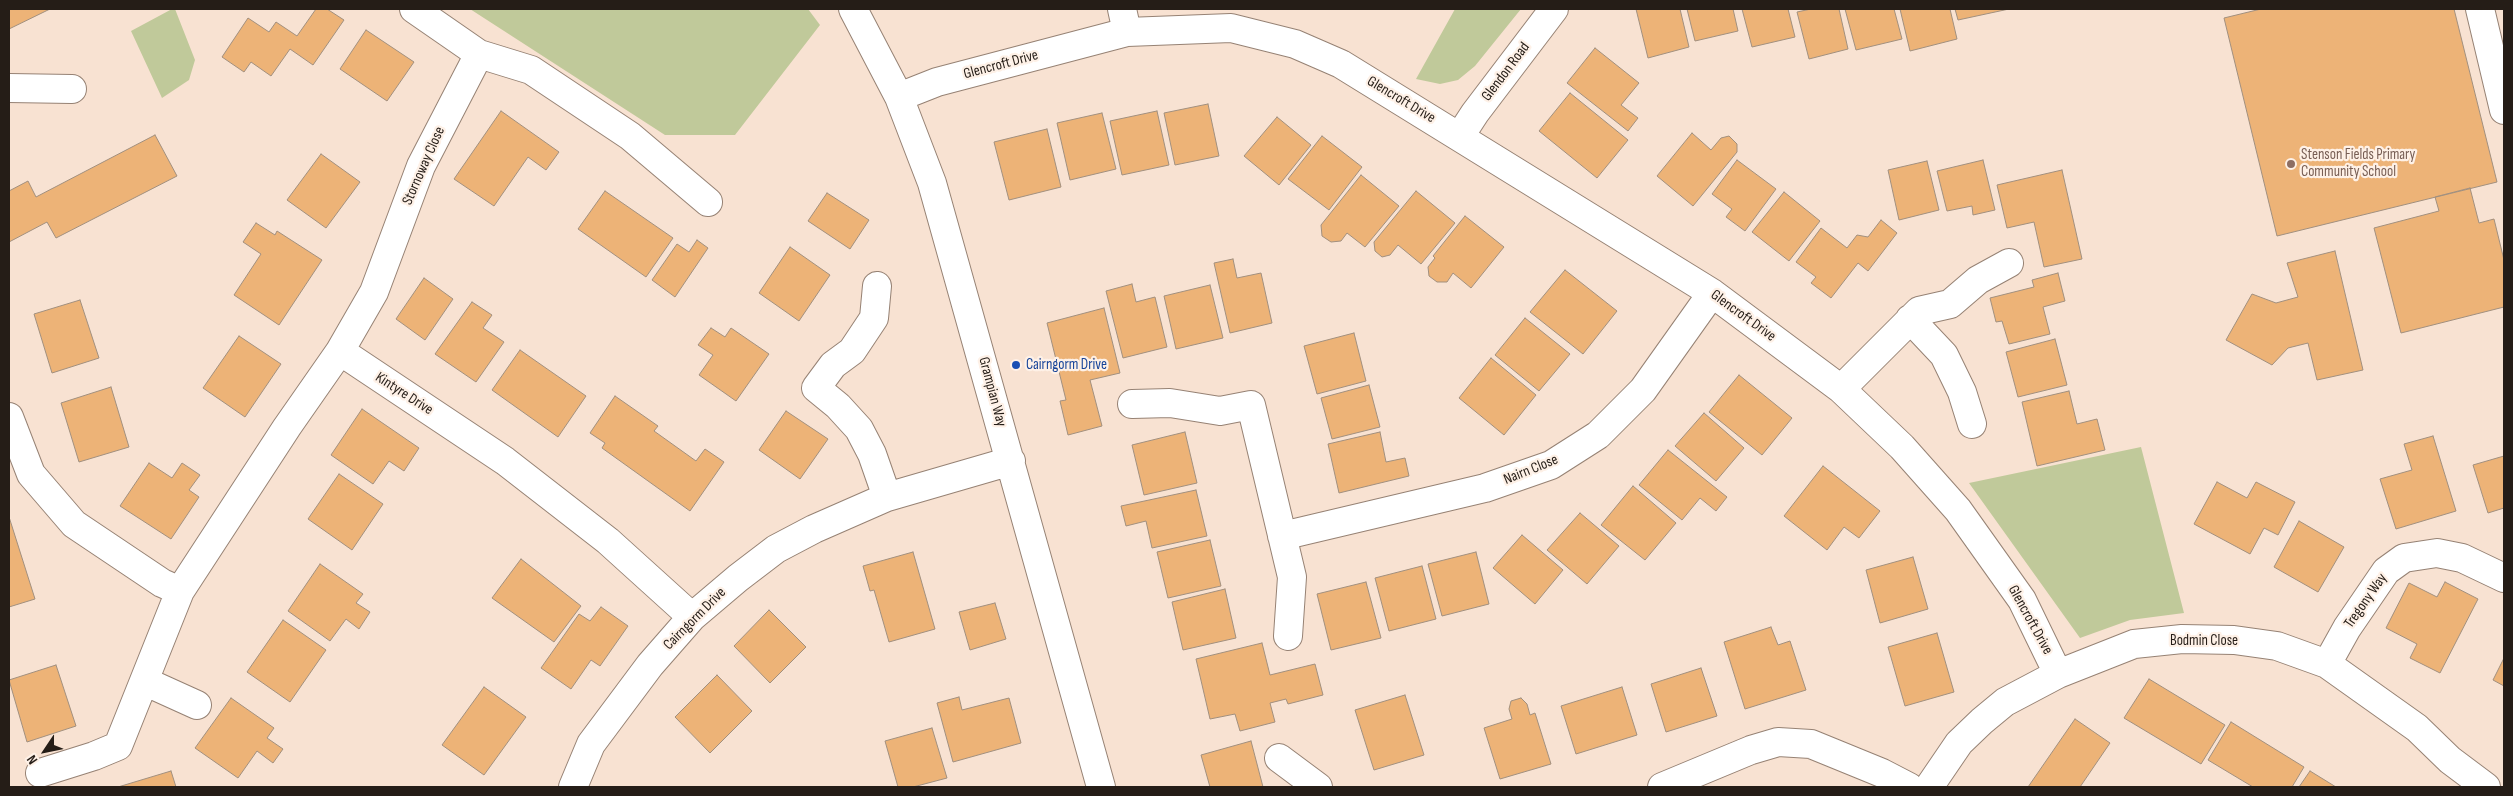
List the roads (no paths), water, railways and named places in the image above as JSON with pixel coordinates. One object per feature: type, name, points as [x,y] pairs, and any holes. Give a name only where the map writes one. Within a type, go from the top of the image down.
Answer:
[{"type":"street","points":[[414,9],[479,54],[531,70],[630,136],[708,202]]},
{"type":"street","name":"Grampian Way","points":[[853,9],[899,97],[932,183],[1011,461],[1100,787]]},
{"type":"street","name":"Glendon Road","points":[[1460,136],[1475,112],[1554,9]]},
{"type":"street","points":[[2480,9],[2504,110]]},
{"type":"street","name":"Glencroft Drive","points":[[899,97],[937,82],[1125,20],[1231,28],[1295,44],[1341,64],[1712,293],[1841,389],[1902,447],[1958,510],[2022,600],[2058,674]]},
{"type":"street","name":"Stornoway Close","points":[[340,351],[374,292],[421,166],[479,54]]},
{"type":"street","points":[[9,88],[72,89]]},
{"type":"street","points":[[1841,389],[1914,315],[1950,304],[1978,280],[2009,262]]},
{"type":"street","points":[[877,286],[874,318],[852,351],[833,364],[816,388],[838,406],[859,429],[872,454],[887,497]]},
{"type":"street","name":"Nairn Close","points":[[1282,536],[1485,488],[1551,465],[1598,435],[1643,390],[1712,293]]},
{"type":"street","points":[[1914,315],[1944,355],[1962,392],[1972,424]]},
{"type":"street","points":[[40,773],[94,756],[118,746],[180,591],[287,427],[340,351]]},
{"type":"street","name":"Kintyre Drive","points":[[340,351],[505,461],[608,540],[692,617]]},
{"type":"street","points":[[1132,404],[1170,403],[1220,411],[1251,405],[1292,577],[1288,636]]},
{"type":"street","points":[[9,417],[32,474],[74,524],[162,583],[180,591]]},
{"type":"street","name":"Cairngorm Drive","points":[[573,787],[592,744],[650,665],[692,617],[738,578],[776,550],[814,529],[887,497],[1011,461]]},
{"type":"street","name":"Tregony Way","points":[[2328,664],[2347,628],[2386,571],[2404,558],[2437,554],[2462,558],[2504,578]]},
{"type":"street","name":"Bodmin Close","points":[[1929,787],[1959,743],[2005,702],[2058,674],[2134,644],[2182,639],[2234,640],[2277,646],[2328,664],[2416,728],[2450,760],[2486,787]]},
{"type":"street","points":[[144,681],[197,705]]},
{"type":"street","points":[[1662,787],[1751,750],[1778,742],[1811,744],[1882,773],[1909,787]]},
{"type":"street","points":[[1278,758],[1318,787]]},
{"type":"place","name":"Stenson Fields Primary Community School","points":[[2291,164]]},
{"type":"place","name":"Cairngorm Drive","points":[[1016,365]]}]
